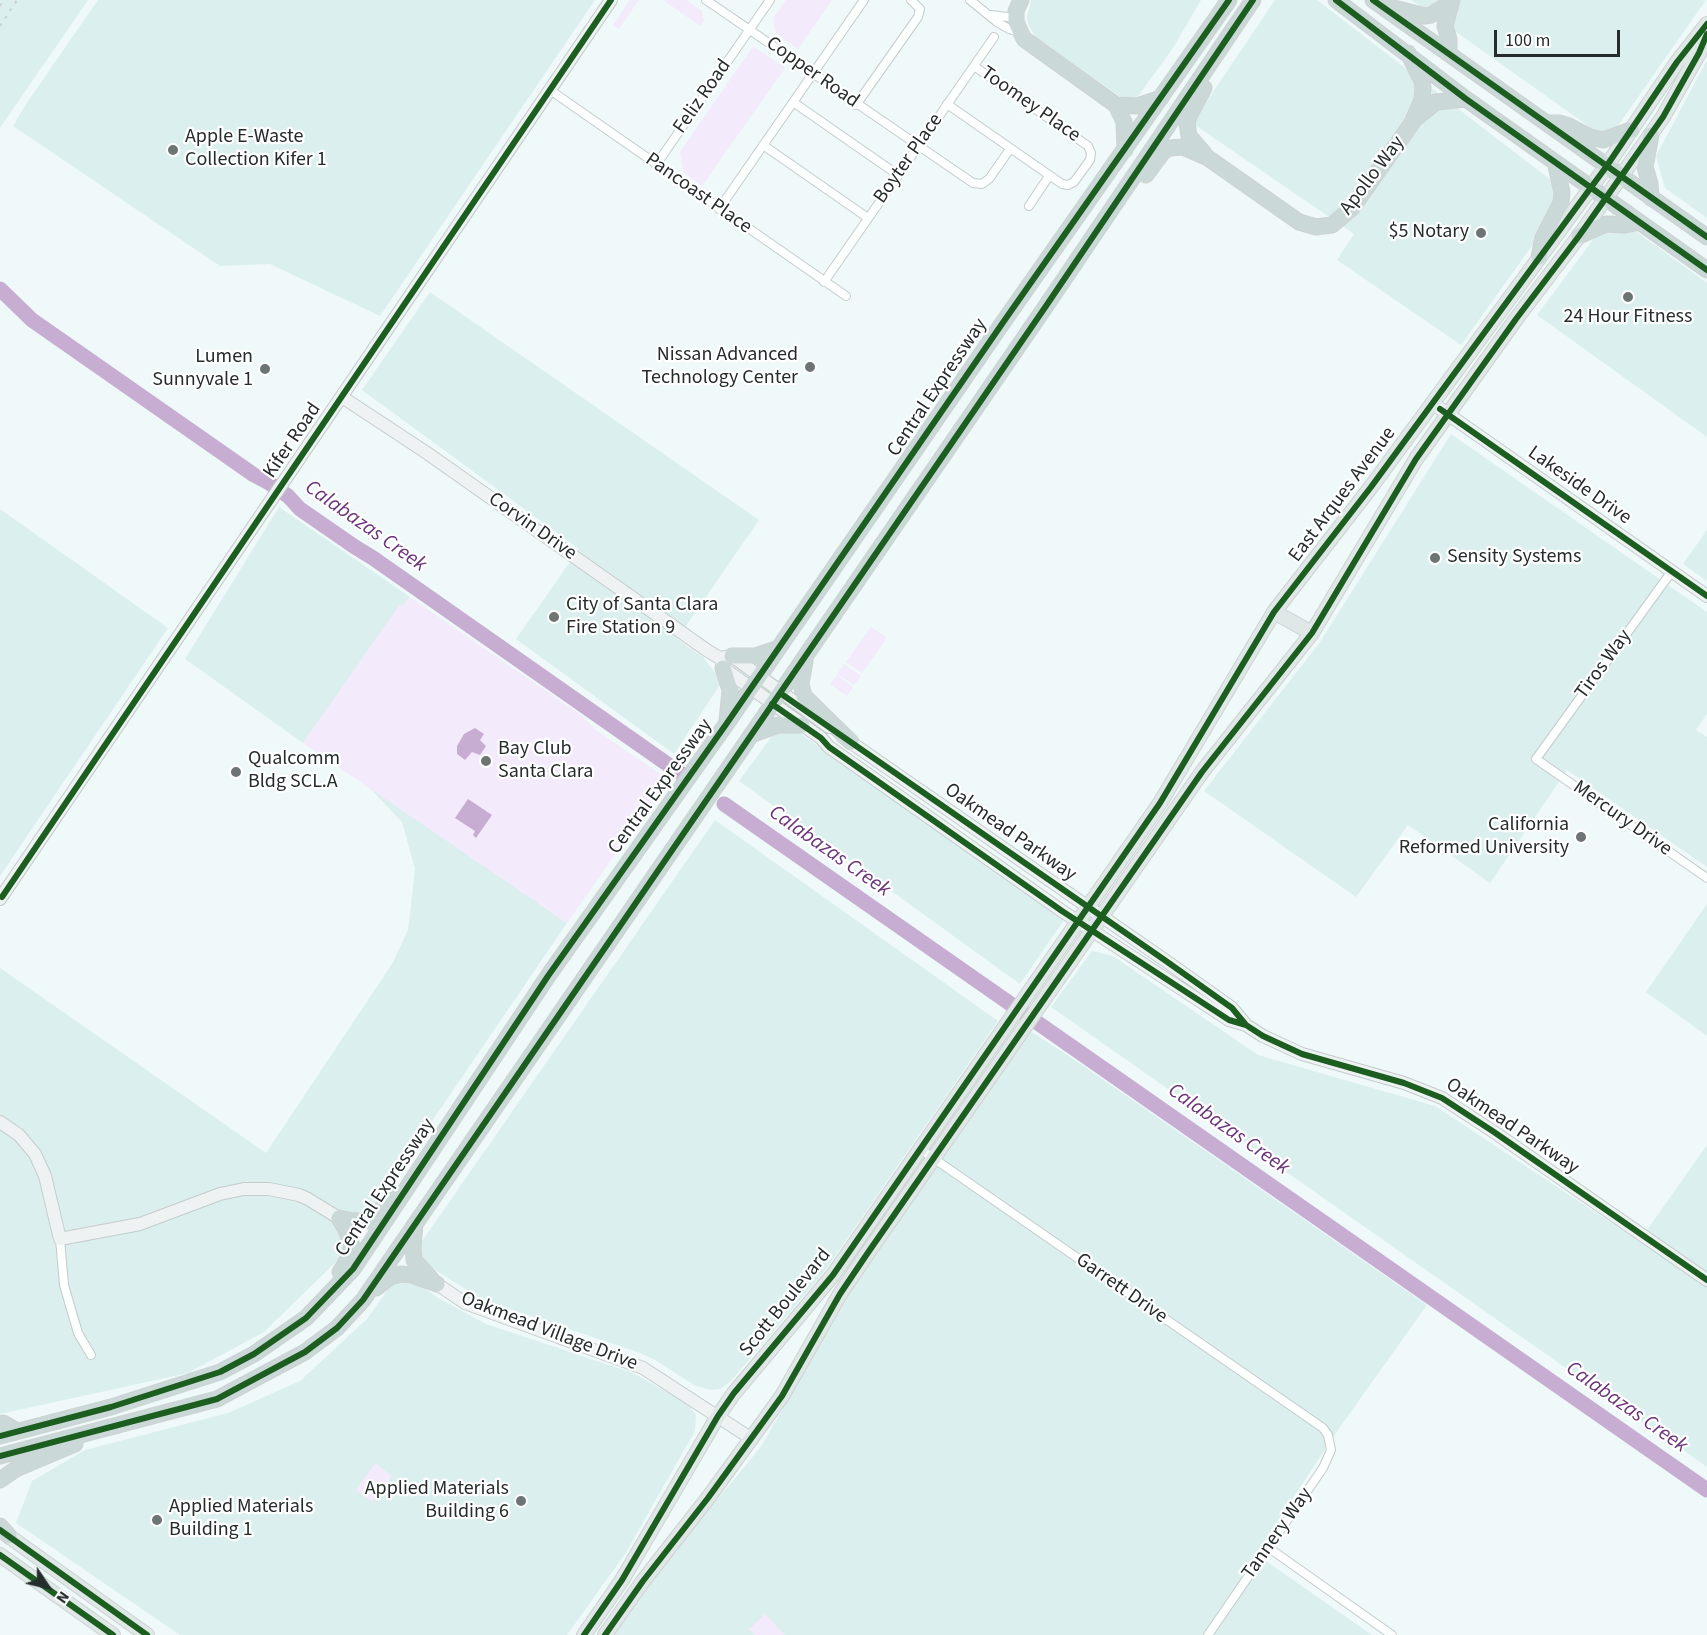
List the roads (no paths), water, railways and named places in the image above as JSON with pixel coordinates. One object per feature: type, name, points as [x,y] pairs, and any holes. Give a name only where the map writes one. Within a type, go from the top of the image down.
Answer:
[{"type":"highway","points":[[1021,0],[1016,11],[1017,25],[1032,47],[1116,105],[1124,122],[1125,150]]},
{"type":"highway","name":"Central Expressway","points":[[0,1436],[141,1398],[220,1372],[254,1354],[306,1318],[353,1269],[585,922],[727,723],[1229,0]]},
{"type":"highway","points":[[363,1300],[1046,306],[1253,0]]},
{"type":"highway","points":[[1336,0],[1466,99],[1707,270]]},
{"type":"highway","points":[[1376,2],[1425,16],[1431,15],[1451,2]]},
{"type":"highway","points":[[1376,2],[1707,237]]},
{"type":"highway","points":[[1449,54],[1449,39],[1444,26],[1451,2]]},
{"type":"highway","points":[[1208,158],[1189,136],[1187,123],[1229,35]]},
{"type":"highway","points":[[1408,53],[1424,87],[1422,100],[1412,123]]},
{"type":"highway","points":[[1116,105],[1137,106],[1161,99]]},
{"type":"highway","points":[[1412,123],[1436,102],[1466,99]]},
{"type":"highway","name":"Apollo Way","points":[[1208,158],[1299,222],[1316,227],[1328,226],[1340,220],[1352,208],[1412,123]]},
{"type":"highway","points":[[1545,123],[1559,123],[1602,140],[1631,130]]},
{"type":"highway","points":[[1651,135],[1645,165],[1651,198]]},
{"type":"highway","points":[[1046,306],[1069,284],[1163,152],[1169,148],[1183,147],[1208,158]]},
{"type":"highway","points":[[1539,257],[1543,238],[1561,202],[1562,192],[1555,162]]},
{"type":"highway","points":[[1579,236],[1606,224],[1625,225],[1639,222]]},
{"type":"highway","points":[[727,723],[730,690],[725,661],[755,656],[779,648]]},
{"type":"highway","points":[[805,656],[801,684],[804,696],[851,742]]},
{"type":"highway","points":[[751,735],[778,724],[802,725]]},
{"type":"highway","points":[[339,1218],[368,1221],[376,1216],[441,1126],[458,1113]]},
{"type":"highway","points":[[254,1354],[327,1292],[349,1257],[352,1246],[339,1218]]},
{"type":"highway","points":[[415,1222],[412,1247],[414,1260],[436,1284]]},
{"type":"highway","points":[[0,1456],[217,1399],[305,1352],[337,1328],[382,1283],[396,1275],[412,1275],[436,1284]]},
{"type":"highway","points":[[0,1424],[3,1423],[17,1431]]},
{"type":"highway","points":[[0,1480],[16,1469],[56,1453],[100,1431]]},
{"type":"main road","name":"Kifer Road","points":[[0,897],[611,0]]},
{"type":"main road","name":"East Arques Avenue","points":[[1024,999],[1160,802],[1274,612],[1367,493],[1707,24]]},
{"type":"main road","name":"East Arques Avenue","points":[[1037,1008],[1202,772],[1312,633],[1402,481],[1447,414],[1651,135],[1672,102],[1707,34]]},
{"type":"main road","name":"Corvin Drive","points":[[342,397],[427,453],[755,682]]},
{"type":"main road","name":"Lakeside Drive","points":[[1432,403],[1707,596]]},
{"type":"main road","points":[[1274,612],[1312,633]]},
{"type":"main road","name":"Oakmead Parkway","points":[[755,682],[776,698],[851,742],[1232,1008],[1246,1025]]},
{"type":"main road","name":"Oakmead Parkway","points":[[776,698],[802,725],[821,738],[829,747],[1077,921],[1229,1020],[1246,1025],[1272,1041],[1302,1054],[1396,1080],[1442,1098],[1707,1280]]},
{"type":"main road","name":"Scott Boulevard","points":[[584,1635],[622,1580],[718,1416],[734,1393],[833,1275],[1024,999]]},
{"type":"main road","name":"Scott Boulevard","points":[[605,1635],[783,1396],[840,1294],[1037,1008]]},
{"type":"main road","points":[[0,1122],[19,1135],[35,1154],[45,1176],[60,1239],[140,1224],[220,1194],[244,1188],[268,1189],[299,1195],[308,1198],[339,1218]]},
{"type":"main road","name":"Oakmead Village Drive","points":[[436,1284],[465,1303],[643,1368],[752,1439]]},
{"type":"main road","points":[[3,1531],[147,1635]]},
{"type":"main road","points":[[0,1555],[113,1635]]},
{"type":"street","name":"Copper Road","points":[[706,0],[968,181],[982,184],[989,179],[1010,149]]},
{"type":"street","name":"Feliz Road","points":[[656,165],[770,0]]},
{"type":"street","points":[[719,208],[864,0]]},
{"type":"street","points":[[856,105],[918,16],[920,9],[911,0]]},
{"type":"street","points":[[970,0],[1009,29],[1017,25]]},
{"type":"street","points":[[992,15],[1017,25]]},
{"type":"street","name":"Boyter Place","points":[[824,282],[994,37]]},
{"type":"street","name":"Toomey Place","points":[[947,104],[1062,184],[1071,185],[1090,160],[1090,149],[974,66]]},
{"type":"street","name":"Pancoast Place","points":[[550,90],[846,296]]},
{"type":"street","points":[[793,102],[898,175]]},
{"type":"street","points":[[763,145],[868,218]]},
{"type":"street","points":[[1029,206],[1049,176]]},
{"type":"street","name":"Tiros Way","points":[[1536,759],[1672,571]]},
{"type":"street","name":"Mercury Drive","points":[[1536,759],[1707,878]]},
{"type":"street","name":"Garrett Drive","points":[[920,1149],[1323,1428]]},
{"type":"street","points":[[60,1239],[64,1285],[78,1333],[91,1354]]},
{"type":"street","name":"Tannery Way","points":[[1208,1635],[1328,1459],[1331,1443],[1323,1428]]},
{"type":"street","points":[[1269,1548],[1392,1635]]},
{"type":"waterway","name":"Calabazas Creek","points":[[0,289],[32,320],[254,475],[288,496],[300,509],[680,773]]},
{"type":"waterway","name":"Calabazas Creek","points":[[724,804],[1707,1490]]},
{"type":"railway","points":[[0,6],[4,0]]},
{"type":"railway","points":[[0,26],[17,0]]},
{"type":"place","name":"Apple E-Waste Collection Kifer 1","points":[[173,150]]},
{"type":"place","name":"$5 Notary","points":[[1481,233]]},
{"type":"place","name":"24 Hour Fitness","points":[[1628,297]]},
{"type":"place","name":"Nissan Advanced Technology Center","points":[[810,367]]},
{"type":"place","name":"Lumen Sunnyvale 1","points":[[265,369]]},
{"type":"place","name":"Sensity Systems","points":[[1435,558]]},
{"type":"place","name":"City of Santa Clara Fire Station 9","points":[[554,617]]},
{"type":"place","name":"Bay Club Santa Clara","points":[[486,761]]},
{"type":"place","name":"Qualcomm Bldg SCL.A","points":[[236,772]]},
{"type":"place","name":"California Reformed University","points":[[1581,837]]},
{"type":"place","name":"Applied Materials Building 6","points":[[521,1501]]},
{"type":"place","name":"Applied Materials Building 1","points":[[157,1520]]}]
